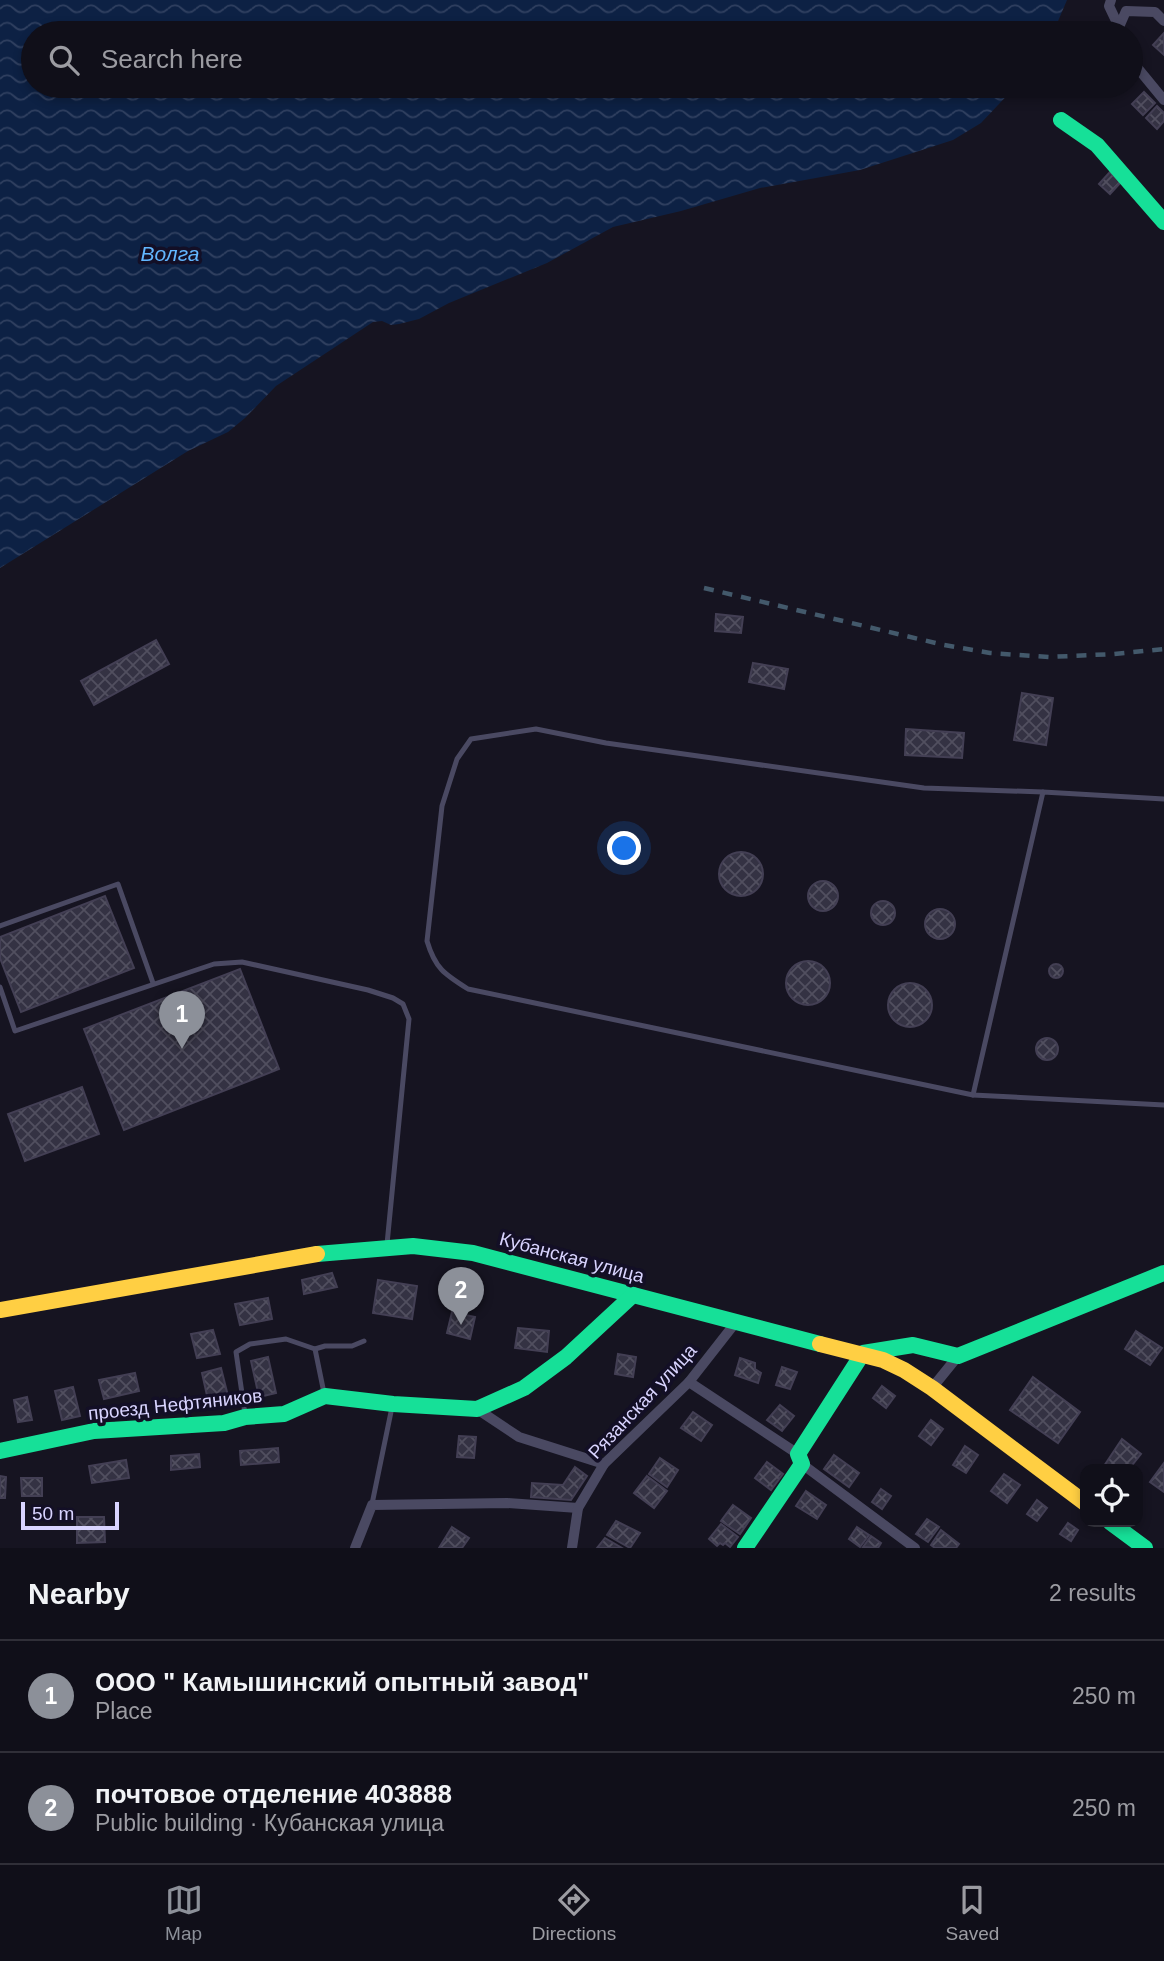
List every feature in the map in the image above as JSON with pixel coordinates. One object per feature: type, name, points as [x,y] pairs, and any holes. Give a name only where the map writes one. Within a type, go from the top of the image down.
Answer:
[{"type":"street","points":[[1111,0],[1109,6],[1116,21]]},
{"type":"street","points":[[1123,21],[1126,11],[1155,12],[1164,21]]},
{"type":"street","points":[[1143,75],[1164,100]]},
{"type":"street","points":[[1061,120],[1097,145],[1164,222]]},
{"type":"street","name":"Кубанская улица","points":[[0,1310],[333,1251],[387,1246],[440,1247],[473,1253],[863,1353],[904,1370],[932,1388],[1080,1499]]},
{"type":"street","points":[[932,1388],[958,1356],[1164,1273]]},
{"type":"street","points":[[325,1396],[393,1404],[477,1409],[524,1388],[566,1357],[633,1295]]},
{"type":"street","name":"Рязанская улица","points":[[572,1548],[578,1508],[604,1464],[689,1382],[736,1322]]},
{"type":"street","points":[[745,1548],[863,1353],[913,1346],[958,1356]]},
{"type":"street","points":[[689,1382],[800,1459],[915,1548]]},
{"type":"street","name":"проезд Нефтяников","points":[[0,1451],[94,1431],[224,1423],[284,1414],[325,1396]]},
{"type":"street","points":[[477,1409],[519,1437],[604,1464]]},
{"type":"street","points":[[355,1548],[372,1505],[507,1503],[578,1508]]},
{"type":"street","points":[[1117,1527],[1145,1548]]},
{"type":"lane","points":[[1164,799],[924,788],[620,745],[536,729],[471,739],[457,759],[442,806],[427,941],[433,961],[447,975],[468,989],[973,1095],[1164,1105]]},
{"type":"lane","points":[[973,1095],[1042,792]]},
{"type":"lane","points":[[0,926],[118,884],[153,983]]},
{"type":"lane","points":[[0,987],[15,1031],[214,964],[242,962],[368,990],[403,1004],[409,1019],[387,1246]]},
{"type":"lane","points":[[245,1418],[236,1352],[250,1344],[286,1339],[315,1349],[325,1346],[352,1346],[364,1341]]},
{"type":"lane","points":[[315,1349],[325,1396]]},
{"type":"lane","points":[[372,1505],[393,1404]]},
{"type":"water","name":"Волга","points":[[0,0],[1067,0],[1058,21],[21,21],[21,98],[1005,98],[981,123],[953,140],[860,170],[760,188],[613,227],[547,263],[449,303],[419,319],[391,325],[382,321],[373,322],[276,386],[228,432],[188,451],[0,568]]},
{"type":"building","points":[[1164,33],[1164,55],[1153,45]]},
{"type":"building","points":[[1143,93],[1155,103],[1143,115],[1132,104],[1138,98],[1143,98]]},
{"type":"building","points":[[1157,106],[1164,113],[1164,121],[1157,129],[1146,118]]},
{"type":"building","points":[[1110,172],[1121,182],[1110,194],[1099,184]]},
{"type":"building","points":[[716,614],[743,617],[741,633],[715,631]]},
{"type":"building","points":[[156,640],[169,664],[94,705],[81,681]]},
{"type":"building","points":[[753,663],[788,669],[784,689],[749,682]]},
{"type":"building","points":[[1022,693],[1053,698],[1046,745],[1014,740]]},
{"type":"building","points":[[906,729],[964,733],[962,758],[905,755]]},
{"type":"building","points":[[741,852],[757,858],[763,874],[757,890],[741,896],[725,890],[719,874],[725,858]]},
{"type":"building","points":[[823,881],[833,886],[838,896],[833,906],[823,911],[813,906],[808,896],[813,886]]},
{"type":"building","points":[[105,896],[134,968],[21,1012],[0,958],[0,937]]},
{"type":"building","points":[[883,901],[892,904],[895,913],[892,922],[883,925],[874,922],[871,913],[874,904]]},
{"type":"building","points":[[940,909],[950,914],[955,924],[950,934],[940,939],[930,934],[925,924],[930,914]]},
{"type":"building","points":[[808,961],[824,967],[830,983],[824,999],[808,1005],[792,999],[786,983],[792,967]]},
{"type":"building","points":[[1056,964],[1061,966],[1061,976],[1056,978],[1051,976],[1049,971],[1051,966]]},
{"type":"building","points":[[240,969],[279,1069],[124,1130],[84,1029]]},
{"type":"building","points":[[910,983],[926,989],[932,1005],[926,1021],[910,1027],[894,1021],[888,1005],[894,989]]},
{"type":"building","points":[[1047,1038],[1055,1041],[1058,1049],[1055,1057],[1047,1060],[1039,1057],[1036,1049],[1039,1041]]},
{"type":"building","points":[[82,1087],[99,1134],[25,1161],[8,1114]]},
{"type":"building","points":[[332,1273],[337,1287],[304,1294],[302,1280]]},
{"type":"building","points":[[378,1280],[417,1286],[412,1319],[373,1313]]},
{"type":"building","points":[[268,1298],[272,1319],[240,1325],[235,1304]]},
{"type":"building","points":[[452,1312],[475,1317],[470,1339],[447,1333]]},
{"type":"building","points":[[518,1328],[549,1331],[547,1352],[515,1348]]},
{"type":"building","points":[[213,1330],[220,1354],[197,1358],[191,1334]]},
{"type":"building","points":[[1136,1331],[1162,1348],[1150,1365],[1125,1349]]},
{"type":"building","points":[[618,1354],[636,1357],[633,1377],[615,1374]]},
{"type":"building","points":[[268,1357],[276,1393],[259,1397],[251,1361]]},
{"type":"building","points":[[740,1358],[755,1363],[755,1369],[761,1373],[758,1383],[735,1375]]},
{"type":"building","points":[[782,1367],[797,1372],[790,1389],[776,1385]]},
{"type":"building","points":[[221,1368],[230,1404],[210,1409],[202,1373]]},
{"type":"building","points":[[135,1373],[139,1391],[104,1399],[99,1380]]},
{"type":"building","points":[[1033,1377],[1080,1412],[1058,1443],[1010,1410]]},
{"type":"building","points":[[882,1386],[895,1396],[886,1408],[873,1398]]},
{"type":"building","points":[[73,1387],[80,1416],[62,1420],[55,1391]]},
{"type":"building","points":[[27,1397],[32,1420],[18,1422],[14,1400]]},
{"type":"building","points":[[780,1405],[794,1416],[782,1431],[767,1420]]},
{"type":"building","points":[[693,1412],[712,1425],[701,1441],[681,1428]]},
{"type":"building","points":[[931,1420],[943,1429],[931,1445],[919,1436]]},
{"type":"building","points":[[459,1436],[476,1437],[474,1458],[457,1457]]},
{"type":"building","points":[[1122,1439],[1141,1454],[1133,1464],[1105,1464]]},
{"type":"building","points":[[965,1446],[978,1455],[966,1473],[953,1465]]},
{"type":"building","points":[[278,1448],[279,1462],[241,1465],[240,1451]]},
{"type":"building","points":[[199,1454],[200,1467],[171,1470],[171,1456]]},
{"type":"building","points":[[834,1455],[859,1473],[849,1487],[824,1469]]},
{"type":"building","points":[[660,1458],[678,1470],[667,1487],[649,1474]]},
{"type":"building","points":[[126,1460],[129,1478],[92,1483],[89,1466]]},
{"type":"building","points":[[767,1462],[783,1474],[771,1490],[755,1478]]},
{"type":"building","points":[[1164,1463],[1164,1492],[1150,1482]]},
{"type":"building","points":[[575,1467],[587,1476],[571,1500],[531,1497],[532,1483],[563,1485]]},
{"type":"building","points":[[1004,1474],[1020,1485],[1007,1503],[991,1491]]},
{"type":"building","points":[[0,1476],[6,1477],[5,1498],[0,1498]]},
{"type":"building","points":[[647,1476],[667,1491],[654,1508],[634,1493]]},
{"type":"building","points":[[21,1478],[42,1478],[42,1496],[22,1496]]},
{"type":"building","points":[[881,1489],[891,1496],[882,1509],[872,1502]]},
{"type":"building","points":[[806,1491],[826,1505],[817,1519],[796,1506]]},
{"type":"building","points":[[1037,1500],[1047,1508],[1037,1521],[1027,1514]]},
{"type":"building","points":[[733,1505],[751,1518],[740,1534],[721,1521]]},
{"type":"building","points":[[77,1517],[104,1517],[105,1542],[77,1543]]},
{"type":"building","points":[[927,1519],[939,1527],[928,1542],[916,1534]]},
{"type":"building","points":[[616,1521],[640,1533],[630,1548],[607,1535]]},
{"type":"building","points":[[1068,1523],[1078,1530],[1071,1541],[1060,1534]]},
{"type":"building","points":[[721,1524],[738,1537],[730,1547],[725,1543],[717,1546],[709,1539]]},
{"type":"building","points":[[452,1527],[469,1538],[462,1548],[439,1548]]},
{"type":"building","points":[[857,1527],[869,1535],[860,1547],[849,1539]]},
{"type":"building","points":[[941,1530],[959,1544],[956,1548],[935,1548],[931,1545]]},
{"type":"building","points":[[871,1536],[881,1543],[878,1548],[863,1547]]},
{"type":"building","points":[[605,1538],[622,1548],[597,1548]]},
{"type":"railway","points":[[704,588],[944,645],[990,653],[1049,657],[1164,649]]},
{"type":"traffic: fast","points":[[1061,120],[1097,145],[1164,222]]},
{"type":"traffic: fast","points":[[317,1254],[413,1246],[473,1253],[820,1344]]},
{"type":"traffic: fast","points":[[745,1548],[802,1464],[798,1454],[863,1353],[913,1345],[958,1356],[1164,1273]]},
{"type":"traffic: fast","points":[[0,1451],[94,1431],[224,1423],[245,1417],[284,1414],[325,1396],[393,1404],[477,1409],[524,1388],[566,1357],[633,1295]]},
{"type":"traffic: fast","points":[[1117,1527],[1145,1548]]},
{"type":"traffic: slow","points":[[0,1310],[317,1254]]},
{"type":"traffic: slow","points":[[820,1344],[883,1360],[904,1370],[1080,1499]]},
{"type":"place","name":"ООО \" Камышинский опытный завод\"","points":[[182,1049]]},
{"type":"place","name":"почтовое отделение 403888","points":[[461,1325]]}]
